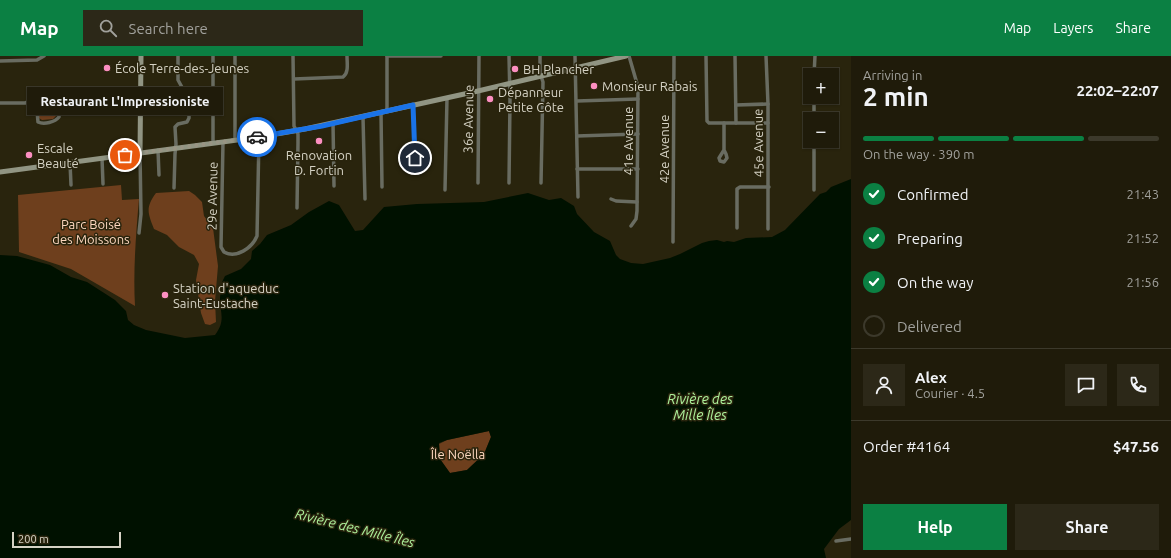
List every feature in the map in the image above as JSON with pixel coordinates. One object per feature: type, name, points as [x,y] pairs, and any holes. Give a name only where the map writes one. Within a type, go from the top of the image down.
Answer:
[{"type":"main road","points":[[140,153],[142,56]]},
{"type":"main road","points":[[0,172],[296,131],[364,117],[628,56]]},
{"type":"street","points":[[0,61],[44,56]]},
{"type":"street","points":[[174,188],[176,148],[175,126],[187,122],[189,119],[189,98],[178,80],[178,56]]},
{"type":"street","points":[[213,56],[213,143]]},
{"type":"street","points":[[235,56],[235,140]]},
{"type":"street","points":[[293,56],[294,126],[298,134],[296,208]]},
{"type":"street","points":[[294,79],[343,77],[347,71],[347,56]]},
{"type":"street","points":[[388,111],[387,56],[441,56]]},
{"type":"street","name":"36e Avenue","points":[[478,183],[479,56]]},
{"type":"street","points":[[509,56],[509,183]]},
{"type":"street","points":[[540,56],[540,72],[543,84],[541,183]]},
{"type":"street","points":[[575,56],[578,197]]},
{"type":"street","name":"41e Avenue","points":[[628,56],[636,76],[638,87],[637,202],[636,219],[631,226]]},
{"type":"street","name":"42e Avenue","points":[[673,242],[674,56]]},
{"type":"street","points":[[706,56],[707,121],[709,123],[768,123]]},
{"type":"street","points":[[735,56],[736,123]]},
{"type":"street","name":"45e Avenue","points":[[766,56],[769,187],[768,229]]},
{"type":"street","points":[[814,68],[815,56]]},
{"type":"street","points":[[0,103],[25,103],[59,93],[78,90]]},
{"type":"street","points":[[36,99],[38,122],[56,121],[59,117],[59,93]]},
{"type":"street","points":[[445,190],[447,98]]},
{"type":"street","points":[[577,101],[638,99]]},
{"type":"street","points":[[736,105],[768,104]]},
{"type":"street","points":[[413,105],[415,158]]},
{"type":"street","points":[[382,112],[382,187]]},
{"type":"street","points":[[364,117],[365,199]]},
{"type":"street","points":[[333,123],[334,186]]},
{"type":"street","points":[[724,123],[724,150]]},
{"type":"street","points":[[577,136],[638,134]]},
{"type":"street","name":"29e Avenue","points":[[223,142],[222,250],[228,254],[240,252],[252,245],[257,236],[259,137]]},
{"type":"street","points":[[814,148],[814,190]]},
{"type":"street","points":[[158,150],[159,175]]},
{"type":"street","points":[[139,233],[141,214],[140,153]]},
{"type":"street","points":[[102,158],[103,184]]},
{"type":"street","points":[[70,163],[71,185]]},
{"type":"street","points":[[577,169],[638,169]]},
{"type":"street","points":[[737,228],[738,189],[740,187],[769,187]]},
{"type":"street","points":[[610,198],[616,201],[637,202]]},
{"type":"street","points":[[836,541],[851,539]]},
{"type":"green space","points":[[54,96],[56,98],[56,116],[53,119],[42,120],[39,118],[38,102],[40,99]]},
{"type":"green space","name":"Parc Boisé des Moissons","points":[[121,185],[122,200],[139,199],[136,239],[135,306],[71,269],[19,252],[18,195]]},
{"type":"green space","points":[[189,191],[202,202],[204,216],[213,228],[218,266],[215,301],[216,322],[210,325],[205,324],[201,313],[196,280],[199,264],[194,255],[179,247],[167,235],[154,229],[149,215],[150,203],[156,193]]},
{"type":"green space","name":"Île Noëlla","points":[[489,431],[491,437],[484,454],[467,470],[450,473],[440,459],[439,444],[447,440]]},
{"type":"water","name":"Rivière des Mille Îles","points":[[851,179],[851,520],[839,529],[824,549],[826,558],[0,558],[0,255],[17,256],[50,265],[71,277],[87,282],[115,300],[126,311],[128,320],[134,325],[146,330],[185,338],[215,335],[222,317],[220,296],[223,286],[222,282],[225,276],[241,269],[251,259],[252,251],[267,235],[291,225],[309,212],[329,201],[339,205],[355,231],[363,230],[384,207],[417,204],[484,202],[528,193],[549,200],[561,198],[574,206],[577,214],[594,232],[610,241],[616,255],[620,259],[631,263],[643,264],[670,258],[709,241],[717,240],[734,242],[746,238],[772,237],[785,230],[820,194],[826,192],[831,187]],"holes":[[[489,431],[491,437],[484,454],[467,470],[450,473],[440,459],[439,443]]]},
{"type":"way so far","points":[[125,155],[257,137]]},
{"type":"place","name":"École Terre-des-Jeunes","points":[[107,68]]},
{"type":"place","name":"BH Plancher","points":[[515,69]]},
{"type":"place","name":"Monsieur Rabais","points":[[594,86]]},
{"type":"place","name":"Dépanneur Petite Côte","points":[[490,99]]},
{"type":"place","name":"Renovation D. Fortin","points":[[319,141]]},
{"type":"place","name":"Escale Beauté","points":[[29,155]]},
{"type":"place","name":"Restaurant L'Impressioniste","points":[[125,155]]},
{"type":"place","name":"Station d'aqueduc Saint-Eustache","points":[[165,295]]},
{"type":"route","points":[[257,137],[322,126],[413,105],[415,158]]}]
